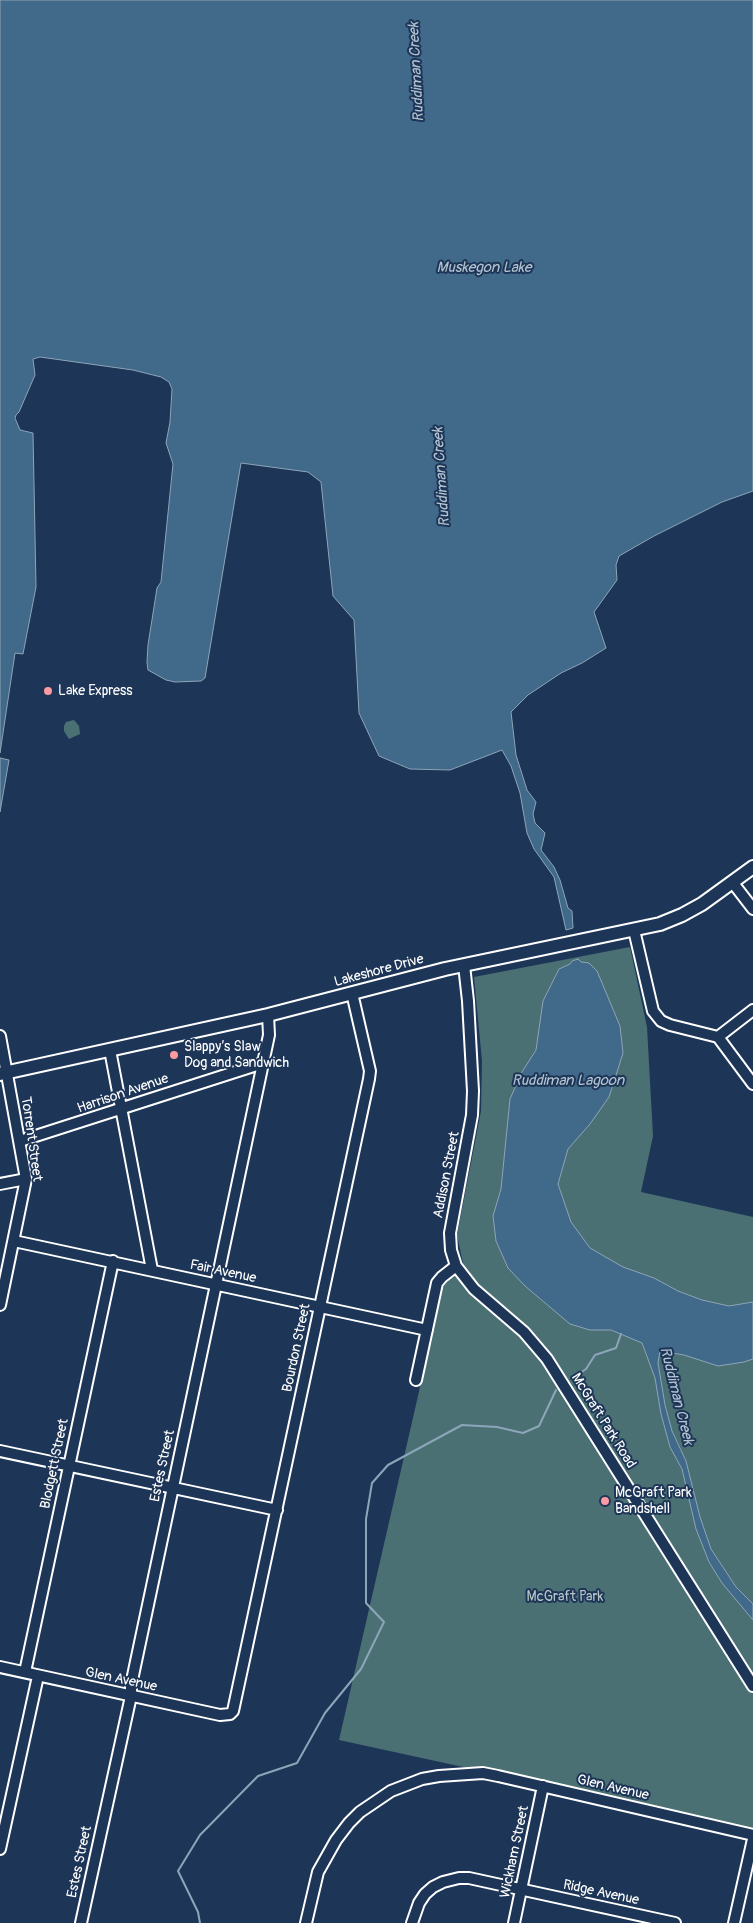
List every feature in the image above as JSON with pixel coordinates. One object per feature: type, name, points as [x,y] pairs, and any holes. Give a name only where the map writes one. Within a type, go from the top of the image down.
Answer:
[{"type":"main road","name":"Lakeshore Drive","points":[[3,1073],[268,1015],[464,965],[660,924],[702,904],[753,867]]},
{"type":"street","points":[[733,883],[753,908]]},
{"type":"street","points":[[634,930],[652,1011],[665,1023],[718,1037],[753,1084]]},
{"type":"street","name":"Addison Street","points":[[456,1266],[451,1250],[450,1232],[468,1142],[473,1091],[464,965]]},
{"type":"street","name":"Bourdon Street","points":[[234,1709],[369,1079],[370,1071],[352,994]]},
{"type":"street","points":[[718,1037],[753,1010]]},
{"type":"street","name":"Estes Street","points":[[81,1923],[270,1031],[268,1015]]},
{"type":"street","name":"Torrent Street","points":[[0,1036],[3,1073],[20,1141],[26,1179],[1,1299]]},
{"type":"street","points":[[110,1050],[152,1270]]},
{"type":"street","name":"Harrison Avenue","points":[[20,1141],[70,1126],[121,1107],[263,1063]]},
{"type":"street","points":[[0,1184],[26,1179]]},
{"type":"street","name":"Fair Avenue","points":[[14,1240],[427,1330]]},
{"type":"street","name":"Blodgett Street","points":[[25,1672],[113,1261]]},
{"type":"street","points":[[416,1380],[439,1279],[456,1266]]},
{"type":"street","name":"McGraft Park Road","points":[[456,1266],[474,1289],[524,1332],[547,1359],[753,1686]]},
{"type":"street","points":[[0,1450],[277,1510]]},
{"type":"street","name":"Glen Avenue","points":[[0,1667],[220,1715],[230,1714],[234,1709]]},
{"type":"street","points":[[0,1849],[38,1676]]},
{"type":"street","name":"Glen Avenue","points":[[306,1923],[318,1872],[326,1855],[360,1812],[391,1791],[408,1784],[439,1776],[483,1773],[753,1837]]},
{"type":"street","name":"Wickham Street","points":[[514,1923],[543,1786]]},
{"type":"street","points":[[734,1923],[753,1837]]},
{"type":"street","name":"Ridge Avenue","points":[[412,1923],[419,1903],[433,1887],[450,1879],[469,1878],[675,1923]]},
{"type":"green space","points":[[74,720],[79,726],[80,734],[69,739],[64,731],[64,726],[66,722]]},
{"type":"green space","name":"McGraft Park","points":[[630,947],[647,1027],[653,1136],[641,1192],[753,1217],[753,1830],[339,1740],[440,1293],[446,1283],[464,1268],[457,1235],[481,1111],[482,1061],[474,977]]},
{"type":"water","name":"Muskegon Lake","points":[[0,0],[753,0],[753,491],[722,502],[619,556],[616,565],[617,580],[594,612],[606,648],[561,673],[528,695],[511,712],[516,755],[527,790],[536,802],[533,814],[535,823],[545,833],[541,850],[554,867],[560,880],[568,908],[572,911],[573,928],[566,930],[554,877],[534,849],[527,833],[520,793],[511,766],[502,750],[450,770],[410,769],[379,756],[359,713],[354,620],[333,596],[321,482],[308,472],[241,463],[205,678],[201,681],[175,682],[166,680],[148,670],[148,645],[157,588],[161,582],[173,464],[166,443],[170,422],[172,389],[169,382],[161,377],[133,370],[40,357],[33,359],[35,375],[15,418],[20,430],[33,433],[36,587],[23,654],[15,653],[0,753]]},
{"type":"water","points":[[0,758],[9,760],[0,812]]},
{"type":"water","name":"Ruddiman Lagoon","points":[[578,959],[581,962],[589,963],[597,971],[620,1026],[623,1053],[609,1097],[590,1124],[568,1149],[558,1184],[571,1222],[590,1248],[623,1267],[654,1278],[678,1291],[702,1300],[729,1306],[753,1302],[753,1359],[718,1366],[684,1355],[660,1351],[658,1363],[665,1405],[672,1431],[686,1461],[700,1517],[711,1549],[736,1587],[753,1604],[753,1620],[722,1583],[709,1562],[696,1529],[682,1469],[670,1447],[661,1414],[655,1378],[642,1343],[611,1330],[590,1330],[570,1324],[525,1286],[508,1268],[496,1241],[493,1216],[501,1189],[510,1099],[522,1072],[536,1050],[543,1001],[559,969]]},
{"type":"waterway","points":[[573,1378],[586,1369],[595,1355],[616,1348],[621,1334]]},
{"type":"waterway","points":[[200,1923],[198,1912],[178,1871],[200,1835],[258,1776],[297,1763],[325,1713],[361,1669],[384,1622],[366,1603],[366,1519],[372,1483],[388,1465],[462,1425],[497,1427],[523,1433],[539,1426],[556,1390]]},
{"type":"place","name":"Lake Express","points":[[48,691]]},
{"type":"place","name":"Slappy’s Slaw Dog and Sandwich","points":[[174,1055]]},
{"type":"place","name":"McGraft Park Bandshell","points":[[605,1501]]},
{"type":"water label","name":"Ruddiman Creek","points":[[417,72]]},
{"type":"water label","name":"Ruddiman Creek","points":[[442,477]]},
{"type":"water label","name":"Ruddiman Creek","points":[[676,1396]]}]
